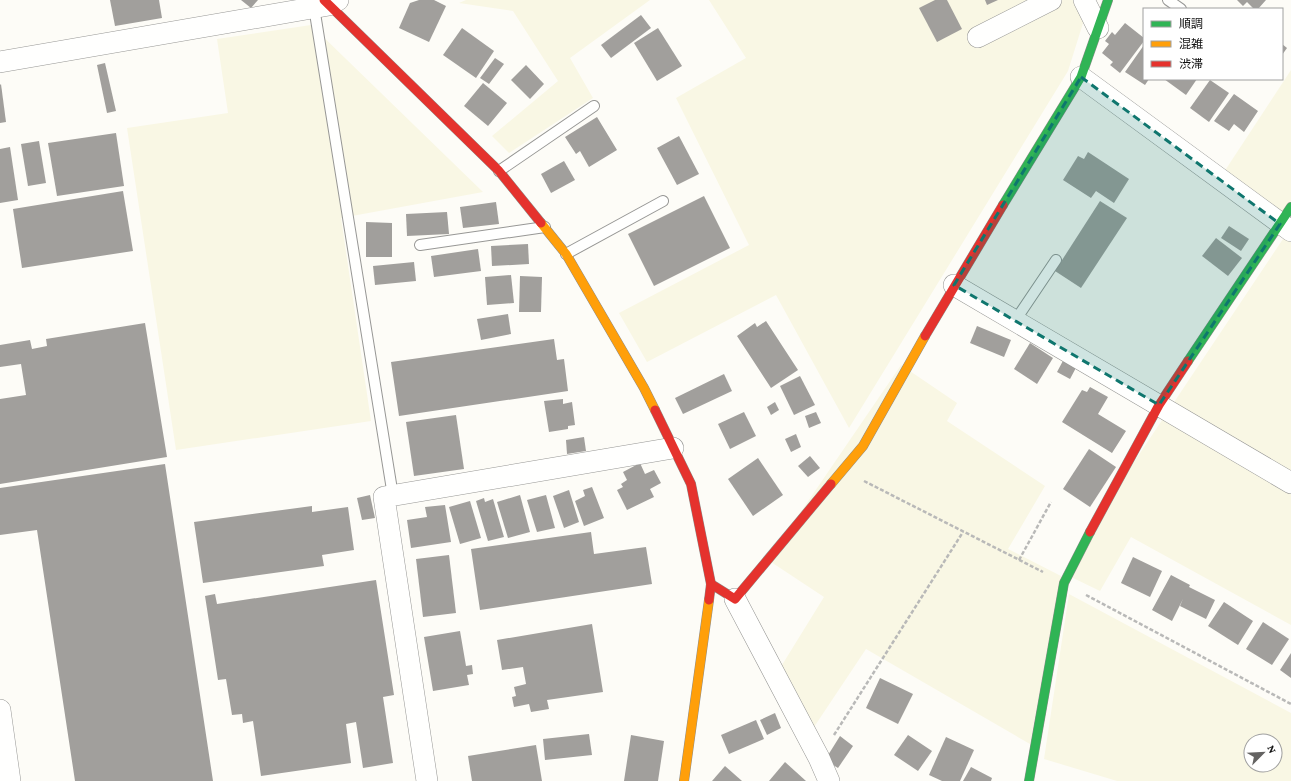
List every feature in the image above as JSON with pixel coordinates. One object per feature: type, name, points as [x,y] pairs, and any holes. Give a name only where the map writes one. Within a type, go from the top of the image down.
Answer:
[{"type":"street","points":[[978,38],[1051,0]]},
{"type":"street","points":[[1084,0],[1098,28]]},
{"type":"street","points":[[735,599],[863,446],[954,285],[1081,77],[1108,0]]},
{"type":"street","points":[[0,62],[326,3],[499,171],[566,254],[644,388],[691,484],[711,584],[684,781]]},
{"type":"street","points":[[1029,781],[1064,583],[1076,557],[1159,405],[1287,221],[1081,77]]},
{"type":"street","points":[[954,285],[1291,483]]},
{"type":"street","points":[[427,781],[384,497],[673,448]]},
{"type":"street","points":[[711,584],[735,599],[819,758],[829,781]]},
{"type":"street","points":[[0,710],[10,781]]},
{"type":"lane","points":[[1168,0],[1180,8]]},
{"type":"lane","points":[[326,3],[393,496]]},
{"type":"lane","points":[[499,171],[594,106]]},
{"type":"lane","points":[[566,254],[663,201]]},
{"type":"lane","points":[[420,245],[545,227]]},
{"type":"lane","points":[[1015,321],[1056,260]]},
{"type":"path","points":[[1019,560],[1051,502]]},
{"type":"path","points":[[819,758],[963,532]]},
{"type":"highlighted area","points":[[1081,77],[1280,224],[1159,405],[954,285]]},
{"type":"shaded area","points":[[466,0],[650,0],[570,58],[593,98],[509,153],[492,136],[558,81],[513,11],[459,3]]},
{"type":"shaded area","points":[[709,0],[1074,0],[1084,20],[1068,71],[849,428],[776,295],[647,362],[619,313],[749,245],[676,98],[746,58]]},
{"type":"shaded area","points":[[311,25],[483,192],[341,218],[371,421],[176,450],[127,128],[228,113],[217,39]]},
{"type":"shaded area","points":[[1291,70],[1291,220],[1224,172]]},
{"type":"shaded area","points":[[1291,227],[1291,625],[1131,537],[1100,591],[1069,576],[1100,513]]},
{"type":"shaded area","points":[[901,365],[957,403],[947,421],[1045,486],[1008,549],[1061,576],[1030,744],[866,649],[812,730],[782,665],[824,597],[768,560]]},
{"type":"shaded area","points":[[1069,594],[1291,713],[1291,781],[1117,781],[1044,759]]},
{"type":"building","points":[[110,0],[159,0],[162,18],[115,26]]},
{"type":"building","points":[[241,0],[258,0],[251,8]]},
{"type":"building","points":[[419,0],[434,0],[446,6],[429,42],[399,28],[410,3]]},
{"type":"building","points":[[935,0],[947,0],[962,29],[937,42],[919,8]]},
{"type":"building","points":[[985,0],[998,0],[987,5]]},
{"type":"building","points":[[1237,0],[1266,0],[1259,8],[1253,8],[1247,2],[1243,6]]},
{"type":"building","points":[[641,15],[651,28],[611,58],[601,45]]},
{"type":"building","points":[[1125,23],[1143,37],[1143,42],[1120,73],[1110,65],[1113,62],[1102,53],[1109,44],[1105,41],[1112,32],[1115,35]]},
{"type":"building","points":[[462,28],[494,51],[476,78],[443,55]]},
{"type":"building","points":[[658,28],[682,66],[657,81],[634,43]]},
{"type":"building","points":[[1283,45],[1287,48],[1283,54]]},
{"type":"building","points":[[1143,46],[1143,80],[1148,80],[1145,85],[1125,72]]},
{"type":"building","points":[[495,58],[504,64],[489,84],[480,78]]},
{"type":"building","points":[[105,63],[116,111],[107,113],[97,65]]},
{"type":"building","points":[[526,65],[544,84],[530,99],[511,80]]},
{"type":"building","points":[[1165,80],[1196,80],[1186,95]]},
{"type":"building","points":[[1210,80],[1229,93],[1209,122],[1190,108]]},
{"type":"building","points":[[483,83],[507,103],[488,126],[464,106]]},
{"type":"building","points":[[1,84],[6,122],[0,123],[0,85]]},
{"type":"building","points":[[1234,94],[1258,111],[1244,132],[1234,124],[1229,131],[1214,121]]},
{"type":"building","points":[[597,117],[617,150],[589,167],[580,151],[576,154],[565,137]]},
{"type":"building","points":[[116,133],[124,186],[57,196],[48,143]]},
{"type":"building","points":[[679,136],[699,174],[677,185],[657,148]]},
{"type":"building","points":[[39,141],[46,183],[28,186],[21,144]]},
{"type":"building","points":[[10,147],[18,200],[0,203],[0,149]]},
{"type":"building","points":[[1088,152],[1129,179],[1114,203],[1096,191],[1091,198],[1063,180],[1078,156],[1084,159]]},
{"type":"building","points":[[564,161],[575,180],[551,193],[541,174]]},
{"type":"building","points":[[123,191],[133,251],[22,268],[13,209]]},
{"type":"building","points":[[704,196],[730,248],[654,286],[628,234]]},
{"type":"building","points":[[1100,201],[1127,218],[1081,288],[1055,271]]},
{"type":"building","points":[[496,202],[499,224],[463,228],[460,207]]},
{"type":"building","points":[[447,212],[449,234],[407,236],[406,214]]},
{"type":"building","points":[[366,222],[392,223],[392,257],[366,257]]},
{"type":"building","points":[[1229,226],[1249,239],[1241,251],[1221,238]]},
{"type":"building","points":[[1216,238],[1242,258],[1228,276],[1202,256]]},
{"type":"building","points":[[528,244],[529,264],[492,266],[491,246]]},
{"type":"building","points":[[478,249],[481,271],[434,277],[431,256]]},
{"type":"building","points":[[414,262],[416,281],[375,285],[373,266]]},
{"type":"building","points":[[511,275],[514,303],[487,305],[485,277]]},
{"type":"building","points":[[520,276],[542,277],[541,312],[519,312]]},
{"type":"building","points":[[508,314],[511,334],[481,340],[477,319]]},
{"type":"building","points":[[766,321],[798,370],[771,388],[737,336],[755,323],[757,327]]},
{"type":"building","points":[[145,323],[167,457],[0,484],[0,399],[26,395],[21,364],[0,367],[0,345],[30,340],[32,349],[47,346],[46,339]]},
{"type":"building","points":[[977,326],[1011,340],[1004,357],[970,343]]},
{"type":"building","points":[[554,339],[557,360],[564,359],[568,391],[399,416],[391,362]]},
{"type":"building","points":[[1030,343],[1053,358],[1037,384],[1014,369]]},
{"type":"building","points":[[1065,357],[1078,364],[1070,379],[1057,372]]},
{"type":"building","points":[[724,374],[732,391],[683,414],[675,398]]},
{"type":"building","points":[[800,376],[815,405],[794,415],[780,386]]},
{"type":"building","points":[[1090,387],[1108,397],[1098,414],[1126,431],[1112,453],[1062,422],[1082,390],[1087,392]]},
{"type":"building","points":[[563,399],[563,404],[572,402],[575,425],[568,426],[568,429],[549,432],[544,401]]},
{"type":"building","points":[[775,402],[779,410],[771,415],[767,407]]},
{"type":"building","points":[[744,412],[756,436],[730,449],[718,424]]},
{"type":"building","points":[[816,412],[821,423],[809,428],[805,416]]},
{"type":"building","points":[[456,415],[464,469],[414,476],[406,422]]},
{"type":"building","points":[[796,434],[801,447],[791,452],[785,439]]},
{"type":"building","points":[[584,437],[586,451],[567,454],[566,440]]},
{"type":"building","points":[[1089,449],[1116,467],[1090,507],[1063,489]]},
{"type":"building","points":[[810,456],[820,468],[808,477],[798,466]]},
{"type":"building","points":[[758,458],[783,495],[753,516],[728,479]]},
{"type":"building","points":[[640,463],[645,474],[654,470],[661,483],[650,489],[654,497],[627,510],[617,490],[623,487],[621,484],[627,480],[623,472]]},
{"type":"building","points":[[165,464],[213,781],[75,781],[37,530],[0,535],[0,488]]},
{"type":"building","points":[[592,487],[604,518],[584,526],[575,501],[585,496],[583,490]]},
{"type":"building","points":[[569,490],[579,522],[564,528],[553,496]]},
{"type":"building","points":[[370,495],[375,518],[362,520],[357,498]]},
{"type":"building","points":[[520,495],[530,532],[508,538],[497,502]]},
{"type":"building","points":[[546,495],[555,528],[537,532],[527,500]]},
{"type":"building","points":[[484,498],[485,502],[493,499],[504,537],[488,541],[476,501]]},
{"type":"building","points":[[470,501],[481,538],[460,544],[449,507]]},
{"type":"building","points":[[445,505],[451,542],[411,548],[407,520],[427,517],[425,507]]},
{"type":"building","points":[[312,506],[312,512],[348,507],[354,550],[322,555],[324,566],[203,583],[194,522]]},
{"type":"building","points":[[591,532],[594,554],[646,547],[652,584],[480,610],[471,549]]},
{"type":"building","points":[[449,555],[456,613],[423,617],[416,559]]},
{"type":"building","points":[[1133,557],[1162,571],[1150,597],[1121,583]]},
{"type":"building","points":[[1171,575],[1190,585],[1189,587],[1215,600],[1206,619],[1180,606],[1183,599],[1172,621],[1152,610]]},
{"type":"building","points":[[376,580],[394,695],[383,697],[393,763],[363,768],[356,722],[346,724],[351,763],[261,776],[253,721],[243,723],[242,714],[232,715],[226,679],[218,680],[205,596],[215,594],[217,604]]},
{"type":"building","points":[[1224,602],[1253,621],[1238,645],[1208,626]]},
{"type":"building","points":[[1263,622],[1289,639],[1272,665],[1246,649]]},
{"type":"building","points":[[592,624],[603,692],[547,700],[549,709],[531,712],[529,704],[514,707],[512,697],[516,696],[514,687],[526,684],[523,667],[502,670],[497,640]]},
{"type":"building","points":[[460,631],[466,666],[472,665],[473,674],[467,675],[469,685],[433,691],[424,637]]},
{"type":"building","points":[[1291,653],[1291,678],[1280,670]]},
{"type":"building","points":[[880,678],[913,694],[898,724],[866,708]]},
{"type":"building","points":[[775,713],[781,728],[767,735],[760,720]]},
{"type":"building","points":[[756,720],[764,739],[729,754],[721,735]]},
{"type":"building","points":[[589,734],[592,755],[545,760],[543,739]]},
{"type":"building","points":[[631,735],[664,741],[658,781],[624,781]]},
{"type":"building","points":[[908,735],[932,751],[918,771],[894,755]]},
{"type":"building","points":[[840,736],[853,746],[838,768],[825,760]]},
{"type":"building","points":[[946,737],[974,750],[960,781],[942,781],[929,775]]},
{"type":"building","points":[[536,745],[542,781],[472,781],[468,756]]},
{"type":"building","points":[[785,762],[806,781],[769,781]]},
{"type":"building","points":[[725,766],[742,781],[712,781]]},
{"type":"building","points":[[971,767],[992,778],[991,781],[963,781]]},
{"type":"traffic: fast","points":[[1003,205],[1081,77],[1108,0]]},
{"type":"traffic: fast","points":[[1188,361],[1291,207]]},
{"type":"traffic: fast","points":[[1029,781],[1064,583],[1090,532]]},
{"type":"traffic: slow","points":[[541,223],[566,254],[644,388],[655,410]]},
{"type":"traffic: slow","points":[[831,484],[863,446],[925,336]]},
{"type":"traffic: slow","points":[[684,781],[709,600]]},
{"type":"traffic: jam","points":[[324,0],[499,171],[541,223]]},
{"type":"traffic: jam","points":[[925,336],[1003,205]]},
{"type":"traffic: jam","points":[[1090,532],[1159,405],[1188,361]]},
{"type":"traffic: jam","points":[[655,410],[691,484],[711,584],[709,600]]},
{"type":"traffic: jam","points":[[711,584],[735,599],[831,484]]}]
